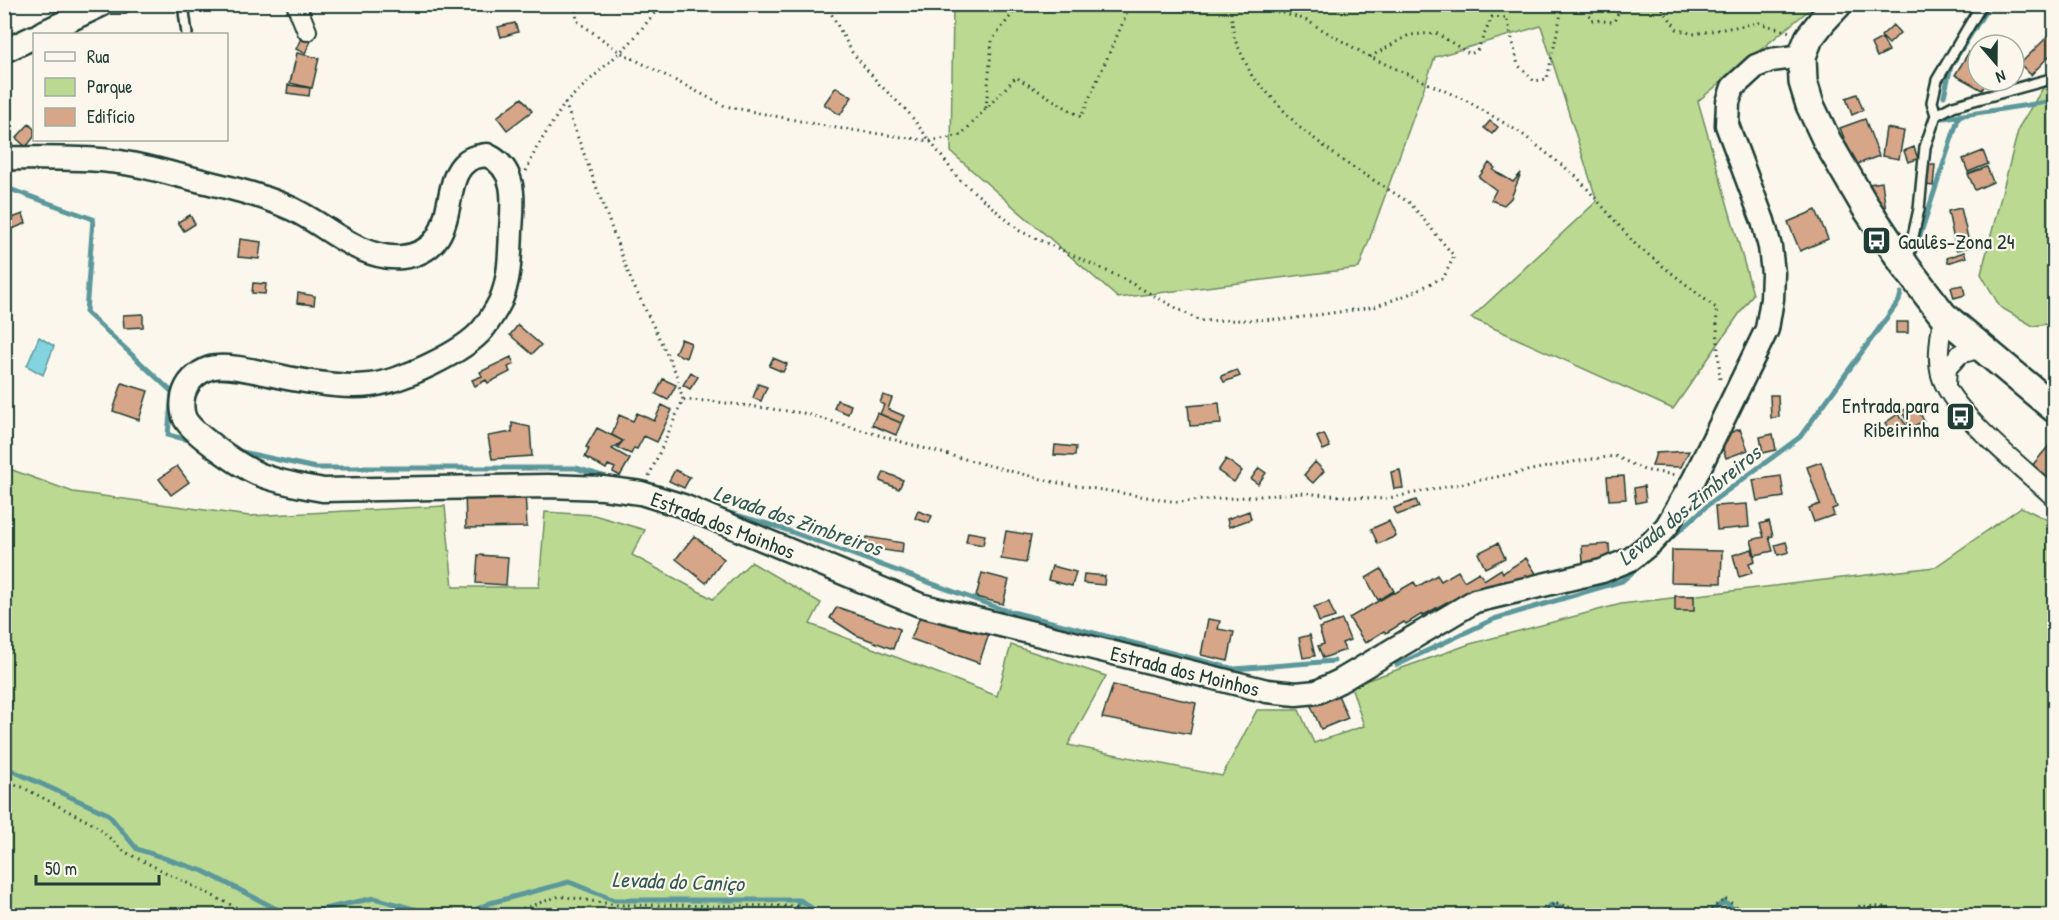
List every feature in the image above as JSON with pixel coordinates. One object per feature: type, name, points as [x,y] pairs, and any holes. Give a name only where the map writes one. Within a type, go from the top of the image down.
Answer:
[{"type":"main road","points":[[1838,4],[1823,20],[1805,47],[1803,82],[1810,105],[1827,141],[1864,206],[1943,315],[2055,408]]},
{"type":"street","points":[[42,33],[103,4]]},
{"type":"street","points":[[111,4],[121,4]]},
{"type":"street","points":[[296,4],[306,31]]},
{"type":"street","points":[[4,51],[33,37]]},
{"type":"street","name":"Estrada dos Moinhos","points":[[4,158],[110,161],[266,197],[295,210],[359,248],[376,255],[389,257],[413,254],[426,248],[439,236],[454,183],[465,162],[487,155],[496,159],[508,175],[514,194],[508,275],[500,302],[483,329],[466,344],[418,371],[371,385],[300,381],[231,368],[212,368],[194,378],[184,392],[182,408],[185,419],[207,441],[258,474],[299,486],[323,490],[548,486],[603,488],[641,494],[683,506],[920,605],[1267,692],[1296,694],[1317,692],[1340,681],[1475,601],[1602,571],[1631,559],[1667,526],[1694,479],[1767,328],[1772,299],[1773,273],[1770,247],[1763,221],[1727,125],[1728,102],[1733,87],[1756,66],[1805,47]]},
{"type":"street","points":[[1943,315],[1941,374],[1947,389],[1969,418],[2055,497]]},
{"type":"street","points":[[1947,389],[1947,368],[1960,354],[1982,348]]},
{"type":"lane","points":[[183,4],[187,33]]},
{"type":"lane","points":[[1906,267],[1919,209],[1925,147],[1936,115],[1932,102],[1937,80],[1982,4]]},
{"type":"lane","points":[[1936,115],[1953,106],[2055,78]]},
{"type":"path","points":[[575,4],[577,21],[620,52],[725,106],[830,127],[931,141],[961,135],[1016,77],[1081,117],[1131,4]]},
{"type":"path","points":[[522,179],[537,147],[565,103],[620,52],[662,4]]},
{"type":"path","points":[[826,4],[852,52],[879,84],[908,112],[958,178],[1020,231],[1120,277],[1200,321],[1289,319],[1374,307],[1409,294],[1444,277],[1454,256],[1410,203],[1346,163],[1299,127],[1252,76],[1234,38],[1230,4]]},
{"type":"path","points":[[986,110],[992,40],[1020,4]]},
{"type":"path","points":[[1248,4],[1304,19],[1370,57],[1467,101],[1521,133],[1577,177],[1636,245],[1716,308],[1721,403],[1730,407]]},
{"type":"path","points":[[1370,57],[1409,35],[1436,33],[1470,54],[1477,51],[1492,17],[1507,18],[1518,65],[1534,81],[1546,79],[1563,9],[1569,4]]},
{"type":"path","points":[[1585,4],[1591,20],[1614,22],[1622,4]]},
{"type":"path","points":[[1659,4],[1677,28],[1693,34],[1759,23],[1805,47]]},
{"type":"path","points":[[565,103],[631,280],[676,373],[683,400],[641,494]]},
{"type":"path","points":[[683,400],[710,401],[803,413],[930,450],[1053,482],[1177,502],[1300,493],[1384,499],[1572,462],[1615,456],[1644,470],[1694,479]]},
{"type":"path","points":[[4,782],[22,786],[95,825],[125,852],[253,915]]},
{"type":"path","points":[[500,915],[560,896],[616,905],[799,906],[814,915]]},
{"type":"path","points":[[1701,915],[1725,899],[1751,915]]},
{"type":"path","points":[[1537,915],[1555,903],[1599,915]]},
{"type":"path","points":[[1851,915],[1860,906],[1887,907],[1894,915]]},
{"type":"path","points":[[360,915],[371,913],[386,915]]},
{"type":"green space","points":[[953,5],[1815,5],[1698,101],[1753,294],[1673,409],[1471,318],[1597,201],[1541,26],[1435,57],[1359,268],[1118,298],[951,152]]},
{"type":"green space","points":[[2054,70],[2054,323],[2033,326],[2000,307],[1981,274],[2019,127]]},
{"type":"green space","points":[[4,467],[73,492],[249,516],[445,506],[453,587],[539,587],[545,512],[594,515],[645,530],[632,555],[713,599],[751,562],[821,603],[810,624],[997,696],[1011,645],[1106,676],[1068,745],[1222,776],[1257,710],[1299,710],[1314,743],[1364,726],[1351,686],[1470,644],[1621,604],[1935,567],[2021,507],[2054,523],[2054,915],[5,915]]},
{"type":"water","points":[[39,337],[54,346],[43,375],[27,366]]},
{"type":"building","points":[[515,23],[518,32],[501,37],[498,27]]},
{"type":"building","points":[[1893,25],[1900,33],[1889,44],[1881,36]]},
{"type":"building","points":[[303,34],[312,39],[305,53],[296,49]]},
{"type":"building","points":[[2050,34],[2054,39],[2054,51],[2031,75],[2026,70],[2026,58]]},
{"type":"building","points":[[1882,38],[1889,51],[1877,57],[1871,44]]},
{"type":"building","points":[[297,53],[319,58],[312,88],[290,83]]},
{"type":"building","points":[[1966,57],[1966,81],[1955,75]]},
{"type":"building","points":[[288,85],[310,88],[309,96],[287,93]]},
{"type":"building","points":[[836,87],[852,97],[840,115],[824,104]]},
{"type":"building","points":[[1857,94],[1863,110],[1852,115],[1846,98]]},
{"type":"building","points":[[522,98],[532,111],[507,130],[497,117]]},
{"type":"building","points":[[1865,119],[1879,156],[1855,165],[1840,128]]},
{"type":"building","points":[[1490,121],[1498,127],[1492,134],[1484,128]]},
{"type":"building","points":[[29,124],[33,128],[33,138],[26,147],[16,138]]},
{"type":"building","points":[[1886,128],[1904,131],[1899,159],[1882,156]]},
{"type":"building","points":[[1914,147],[1918,159],[1908,162],[1904,151]]},
{"type":"building","points":[[1983,151],[1988,164],[1968,172],[1963,159]]},
{"type":"building","points":[[1489,163],[1495,168],[1493,170],[1513,182],[1521,173],[1511,198],[1504,205],[1491,200],[1496,190],[1479,177]]},
{"type":"building","points":[[1928,165],[1935,165],[1933,186],[1926,185]]},
{"type":"building","points":[[1987,167],[1993,182],[1975,190],[1968,174]]},
{"type":"building","points":[[1882,182],[1886,211],[1872,212],[1869,184]]},
{"type":"building","points":[[1961,208],[1970,247],[1956,250],[1948,211]]},
{"type":"building","points":[[1816,210],[1828,239],[1800,251],[1788,222]]},
{"type":"building","points":[[23,214],[26,223],[6,232],[4,221]]},
{"type":"building","points":[[190,215],[195,224],[184,231],[178,222]]},
{"type":"building","points":[[240,239],[261,242],[259,259],[238,257]]},
{"type":"building","points":[[1964,252],[1966,257],[1948,263],[1947,258]]},
{"type":"building","points":[[253,283],[266,284],[265,294],[252,293]]},
{"type":"building","points":[[1963,285],[1965,295],[1954,298],[1951,287]]},
{"type":"building","points":[[298,293],[315,296],[314,305],[297,303]]},
{"type":"building","points":[[143,314],[143,327],[124,328],[123,315]]},
{"type":"building","points":[[1896,322],[1908,322],[1908,333],[1896,333]]},
{"type":"building","points":[[518,325],[541,345],[532,354],[510,335]]},
{"type":"building","points":[[681,339],[691,343],[686,358],[675,353]]},
{"type":"building","points":[[511,357],[514,364],[508,367],[510,372],[488,383],[486,380],[475,386],[472,380],[482,376],[480,372]]},
{"type":"building","points":[[773,358],[787,364],[783,372],[769,366]]},
{"type":"building","points":[[1237,370],[1240,376],[1224,382],[1221,376]]},
{"type":"building","points":[[691,372],[698,377],[690,389],[683,385]]},
{"type":"building","points":[[663,379],[676,385],[668,400],[656,394]]},
{"type":"building","points":[[122,383],[148,391],[139,420],[113,411]]},
{"type":"building","points":[[758,384],[767,387],[761,401],[753,398]]},
{"type":"building","points":[[883,395],[892,398],[888,409],[904,416],[901,423],[880,414],[884,405],[880,403]]},
{"type":"building","points":[[1770,395],[1778,395],[1779,417],[1771,418]]},
{"type":"building","points":[[837,400],[851,405],[848,414],[834,408]]},
{"type":"building","points":[[1219,403],[1221,424],[1190,426],[1188,406]]},
{"type":"building","points":[[662,405],[672,410],[657,442],[644,436],[637,449],[634,448],[631,454],[617,448],[623,441],[612,435],[619,415],[633,421],[637,413],[654,421]]},
{"type":"building","points":[[1916,405],[1924,421],[1910,428],[1902,411]]},
{"type":"building","points":[[877,413],[901,423],[896,435],[872,425]]},
{"type":"building","points":[[1898,414],[1907,426],[1894,436],[1885,423]]},
{"type":"building","points":[[512,423],[530,427],[532,456],[492,459],[488,436],[512,432]]},
{"type":"building","points":[[597,428],[623,441],[612,449],[630,459],[620,476],[613,472],[615,468],[608,465],[606,469],[585,457],[589,449],[586,447]]},
{"type":"building","points":[[1740,429],[1748,450],[1726,458],[1719,437]]},
{"type":"building","points":[[1324,434],[1330,447],[1323,450],[1317,437]]},
{"type":"building","points":[[1773,434],[1776,450],[1763,453],[1760,437]]},
{"type":"building","points":[[2051,443],[2054,446],[2054,485],[2031,467]]},
{"type":"building","points":[[1055,445],[1076,447],[1075,456],[1054,455]]},
{"type":"building","points":[[1689,451],[1681,467],[1652,466],[1656,453]]},
{"type":"building","points":[[1226,459],[1242,471],[1234,482],[1218,471]]},
{"type":"building","points":[[1315,462],[1324,471],[1313,483],[1304,475]]},
{"type":"building","points":[[1821,462],[1837,507],[1832,509],[1834,515],[1814,522],[1809,508],[1820,504],[1807,467]]},
{"type":"building","points":[[177,466],[189,482],[171,495],[159,479]]},
{"type":"building","points":[[1259,468],[1266,473],[1258,484],[1251,479]]},
{"type":"building","points":[[675,470],[690,477],[684,488],[669,481]]},
{"type":"building","points":[[1400,470],[1403,488],[1394,489],[1391,472]]},
{"type":"building","points":[[884,472],[903,480],[899,489],[880,481]]},
{"type":"building","points":[[1624,476],[1626,499],[1609,500],[1607,477]]},
{"type":"building","points":[[1781,476],[1784,497],[1757,501],[1753,480]]},
{"type":"building","points":[[1644,486],[1646,501],[1636,503],[1634,488]]},
{"type":"building","points":[[465,489],[525,492],[527,527],[466,528]]},
{"type":"building","points":[[1416,500],[1419,507],[1397,515],[1394,508]]},
{"type":"building","points":[[1747,504],[1749,527],[1717,530],[1715,506]]},
{"type":"building","points":[[918,511],[932,516],[929,523],[915,518]]},
{"type":"building","points":[[1249,511],[1251,519],[1229,527],[1227,519]]},
{"type":"building","points":[[1389,521],[1396,536],[1378,544],[1371,529]]},
{"type":"building","points":[[1769,521],[1773,536],[1769,537],[1773,551],[1755,555],[1751,540],[1764,537],[1760,524]]},
{"type":"building","points":[[1006,531],[1031,535],[1026,563],[1001,559]]},
{"type":"building","points":[[968,532],[985,535],[983,545],[966,542]]},
{"type":"building","points":[[694,536],[724,559],[706,583],[676,559]]},
{"type":"building","points":[[867,537],[903,543],[902,553],[865,547]]},
{"type":"building","points":[[1786,542],[1789,552],[1778,555],[1775,545]]},
{"type":"building","points":[[1498,543],[1505,558],[1485,568],[1478,553]]},
{"type":"building","points":[[1609,544],[1610,561],[1583,563],[1582,546]]},
{"type":"building","points":[[1752,549],[1755,561],[1749,563],[1752,573],[1739,577],[1733,555]]},
{"type":"building","points":[[1672,550],[1722,551],[1721,583],[1671,582]]},
{"type":"building","points":[[478,555],[508,557],[506,585],[476,583]]},
{"type":"building","points":[[1526,558],[1537,575],[1517,587],[1449,604],[1447,602],[1406,624],[1404,622],[1386,633],[1384,631],[1365,643],[1349,618],[1414,582],[1417,587],[1437,575],[1441,581],[1458,571],[1464,581],[1479,572],[1484,580],[1501,569],[1503,573]]},
{"type":"building","points":[[1052,566],[1076,572],[1072,586],[1048,580]]},
{"type":"building","points":[[1381,569],[1394,591],[1378,600],[1366,578]]},
{"type":"building","points":[[982,573],[1009,580],[1003,604],[976,597]]},
{"type":"building","points":[[1084,574],[1105,576],[1104,585],[1083,583]]},
{"type":"building","points":[[1675,596],[1694,596],[1694,611],[1675,611]]},
{"type":"building","points":[[1329,602],[1335,617],[1319,622],[1314,607]]},
{"type":"building","points":[[837,607],[900,629],[893,649],[856,635],[830,618]]},
{"type":"building","points":[[921,614],[989,634],[979,663],[911,639]]},
{"type":"building","points":[[1208,619],[1220,621],[1218,629],[1234,632],[1228,661],[1201,655]]},
{"type":"building","points":[[1342,620],[1350,640],[1342,643],[1345,650],[1323,658],[1318,646],[1324,644],[1319,628]]},
{"type":"building","points":[[1310,635],[1315,656],[1303,658],[1299,638]]},
{"type":"building","points":[[1113,685],[1196,703],[1190,734],[1102,718]]},
{"type":"building","points":[[1338,695],[1348,718],[1321,729],[1311,706]]},
{"type":"waterway","name":"Levada dos Zimbreiros","points":[[1944,96],[1951,66],[1990,4]]},
{"type":"waterway","name":"Levada dos Zimbreiros","points":[[1944,118],[2054,100]]},
{"type":"waterway","name":"Levada dos Zimbreiros","points":[[1912,260],[1959,116]]},
{"type":"waterway","name":"Levada dos Zimbreiros","points":[[4,187],[93,219],[86,312],[172,392],[168,435],[189,440]]},
{"type":"waterway","name":"Levada dos Zimbreiros","points":[[1669,540],[1709,504],[1800,437],[1899,301],[1901,293]]},
{"type":"waterway","name":"Levada dos Zimbreiros","points":[[242,452],[316,468],[576,468],[612,479]]},
{"type":"waterway","name":"Levada dos Zimbreiros","points":[[719,510],[778,527],[1001,609],[1234,669],[1334,661]]},
{"type":"waterway","name":"Levada dos Zimbreiros","points":[[1397,665],[1494,619],[1622,581],[1642,564]]},
{"type":"waterway","name":"Levada do Caniço","points":[[4,767],[108,814],[137,849],[203,871],[290,916]]},
{"type":"waterway","name":"Levada do Caniço","points":[[462,916],[490,903],[569,882],[614,900],[800,900],[823,916]]},
{"type":"waterway","name":"Levada do Caniço","points":[[292,916],[374,898],[445,916]]},
{"type":"waterway","points":[[794,916],[800,900]]},
{"type":"waterway","name":"Levada do Caniço","points":[[1705,916],[1724,902],[1744,916]]},
{"type":"waterway","name":"Levada do Caniço","points":[[1536,916],[1551,905],[1589,916]]},
{"type":"waterway","name":"Levada do Caniço","points":[[1852,916],[1858,909],[1892,912],[1895,916]]},
{"type":"place","name":"Gaulês-Zona 24","points":[[1877,241]]},
{"type":"place","name":"Entrada para Ribeirinha","points":[[1960,417]]}]
